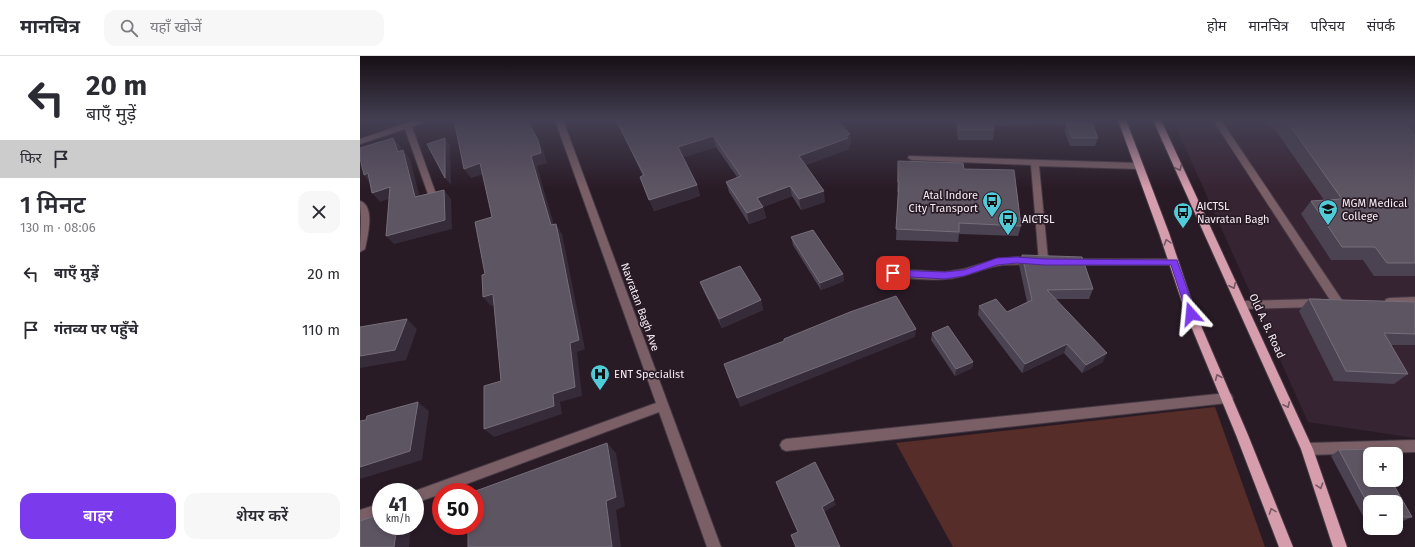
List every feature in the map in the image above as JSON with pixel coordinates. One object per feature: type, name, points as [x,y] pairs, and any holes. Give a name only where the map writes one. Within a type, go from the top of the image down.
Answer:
[{"type":"main road","points":[[1130,143],[1174,262],[1191,314],[1227,398],[1286,547]]},
{"type":"main road","name":"Old A. B. Road","points":[[1168,143],[1308,449],[1340,547]]},
{"type":"street","points":[[414,143],[432,194]]},
{"type":"street","name":"Navratan Bagh Ave","points":[[567,143],[714,547]]},
{"type":"street","points":[[1233,143],[1342,303],[1242,305]]},
{"type":"street","points":[[912,158],[1139,166]]},
{"type":"street","points":[[1034,163],[1044,262]]},
{"type":"street","points":[[360,204],[366,219],[360,248]]},
{"type":"street","points":[[893,273],[945,276],[964,273],[997,262],[1017,260],[1044,262],[1174,262]]},
{"type":"street","points":[[1376,302],[1415,301]]},
{"type":"street","points":[[786,445],[1227,398]]},
{"type":"street","points":[[424,494],[662,406]]},
{"type":"street","points":[[1308,449],[1415,446]]},
{"type":"street","points":[[360,517],[372,512]]},
{"type":"shaded area","points":[[1183,143],[1415,143],[1415,438],[1308,422]]},
{"type":"shaded area","points":[[1215,407],[1265,547],[953,547],[896,443]]},
{"type":"building","points":[[377,143],[395,143],[398,152],[403,150],[415,197],[444,190],[445,220],[386,236],[390,187],[372,193],[368,173],[364,175],[360,158],[360,148]]},
{"type":"building","points":[[445,143],[445,178],[427,144]]},
{"type":"building","points":[[459,143],[539,143],[541,153],[531,156],[551,225],[556,224],[579,340],[570,343],[575,387],[553,394],[554,406],[484,429],[484,386],[501,381],[493,294],[483,297],[482,275],[485,274],[475,222],[492,217],[480,163],[464,169]]},
{"type":"building","points":[[628,143],[691,143],[678,147],[697,185],[649,200],[640,177],[644,175]]},
{"type":"building","points":[[718,143],[835,143],[799,156],[824,191],[799,199],[790,186],[757,198],[763,207],[747,213],[726,182],[741,176]]},
{"type":"building","points":[[1302,143],[1415,143],[1415,263],[1387,263],[1375,247],[1342,247],[1311,201],[1342,199]]},
{"type":"building","points":[[898,161],[963,163],[964,169],[1014,170],[1021,226],[959,223],[959,232],[896,229],[899,182]]},
{"type":"building","points":[[813,230],[843,274],[820,283],[791,237]]},
{"type":"building","points":[[1022,255],[1082,257],[1093,289],[1047,290],[1107,353],[1086,365],[1067,344],[1025,364],[979,306],[996,299],[1007,312],[1032,300]]},
{"type":"building","points":[[740,266],[761,300],[719,319],[700,282]]},
{"type":"building","points":[[896,296],[916,329],[737,398],[724,364],[784,341],[784,339],[850,312]]},
{"type":"building","points":[[1309,299],[1415,302],[1415,334],[1384,333],[1408,374],[1346,371]]},
{"type":"building","points":[[407,319],[395,350],[360,356],[360,327]]},
{"type":"building","points":[[948,326],[973,362],[956,369],[932,333]]},
{"type":"building","points":[[418,402],[410,451],[360,467],[360,421],[366,420],[367,416]]},
{"type":"building","points":[[607,443],[616,497],[606,501],[612,547],[468,547],[468,535],[484,535],[484,488]]},
{"type":"building","points":[[1363,449],[1363,487],[1395,487],[1400,495],[1363,495],[1339,450]]},
{"type":"building","points":[[815,462],[834,500],[822,507],[840,547],[796,547],[791,535],[798,532],[776,482]]},
{"type":"building","points":[[1403,501],[1412,517],[1403,517]]},
{"type":"building","points":[[372,517],[372,535],[396,535],[394,547],[360,547],[360,521]]},
{"type":"place","name":"Atal Indore City Transport","points":[[992,218]]},
{"type":"place","name":"MGM Medical College","points":[[1328,226]]},
{"type":"place","name":"AICTSL Navratan Bagh","points":[[1183,229]]},
{"type":"place","name":"AICTSL","points":[[1008,236]]},
{"type":"place","name":"ENT Specialist","points":[[600,391]]},
{"type":"route","points":[[893,273],[945,276],[964,273],[997,262],[1017,260],[1044,262],[1174,262],[1191,314]]}]
